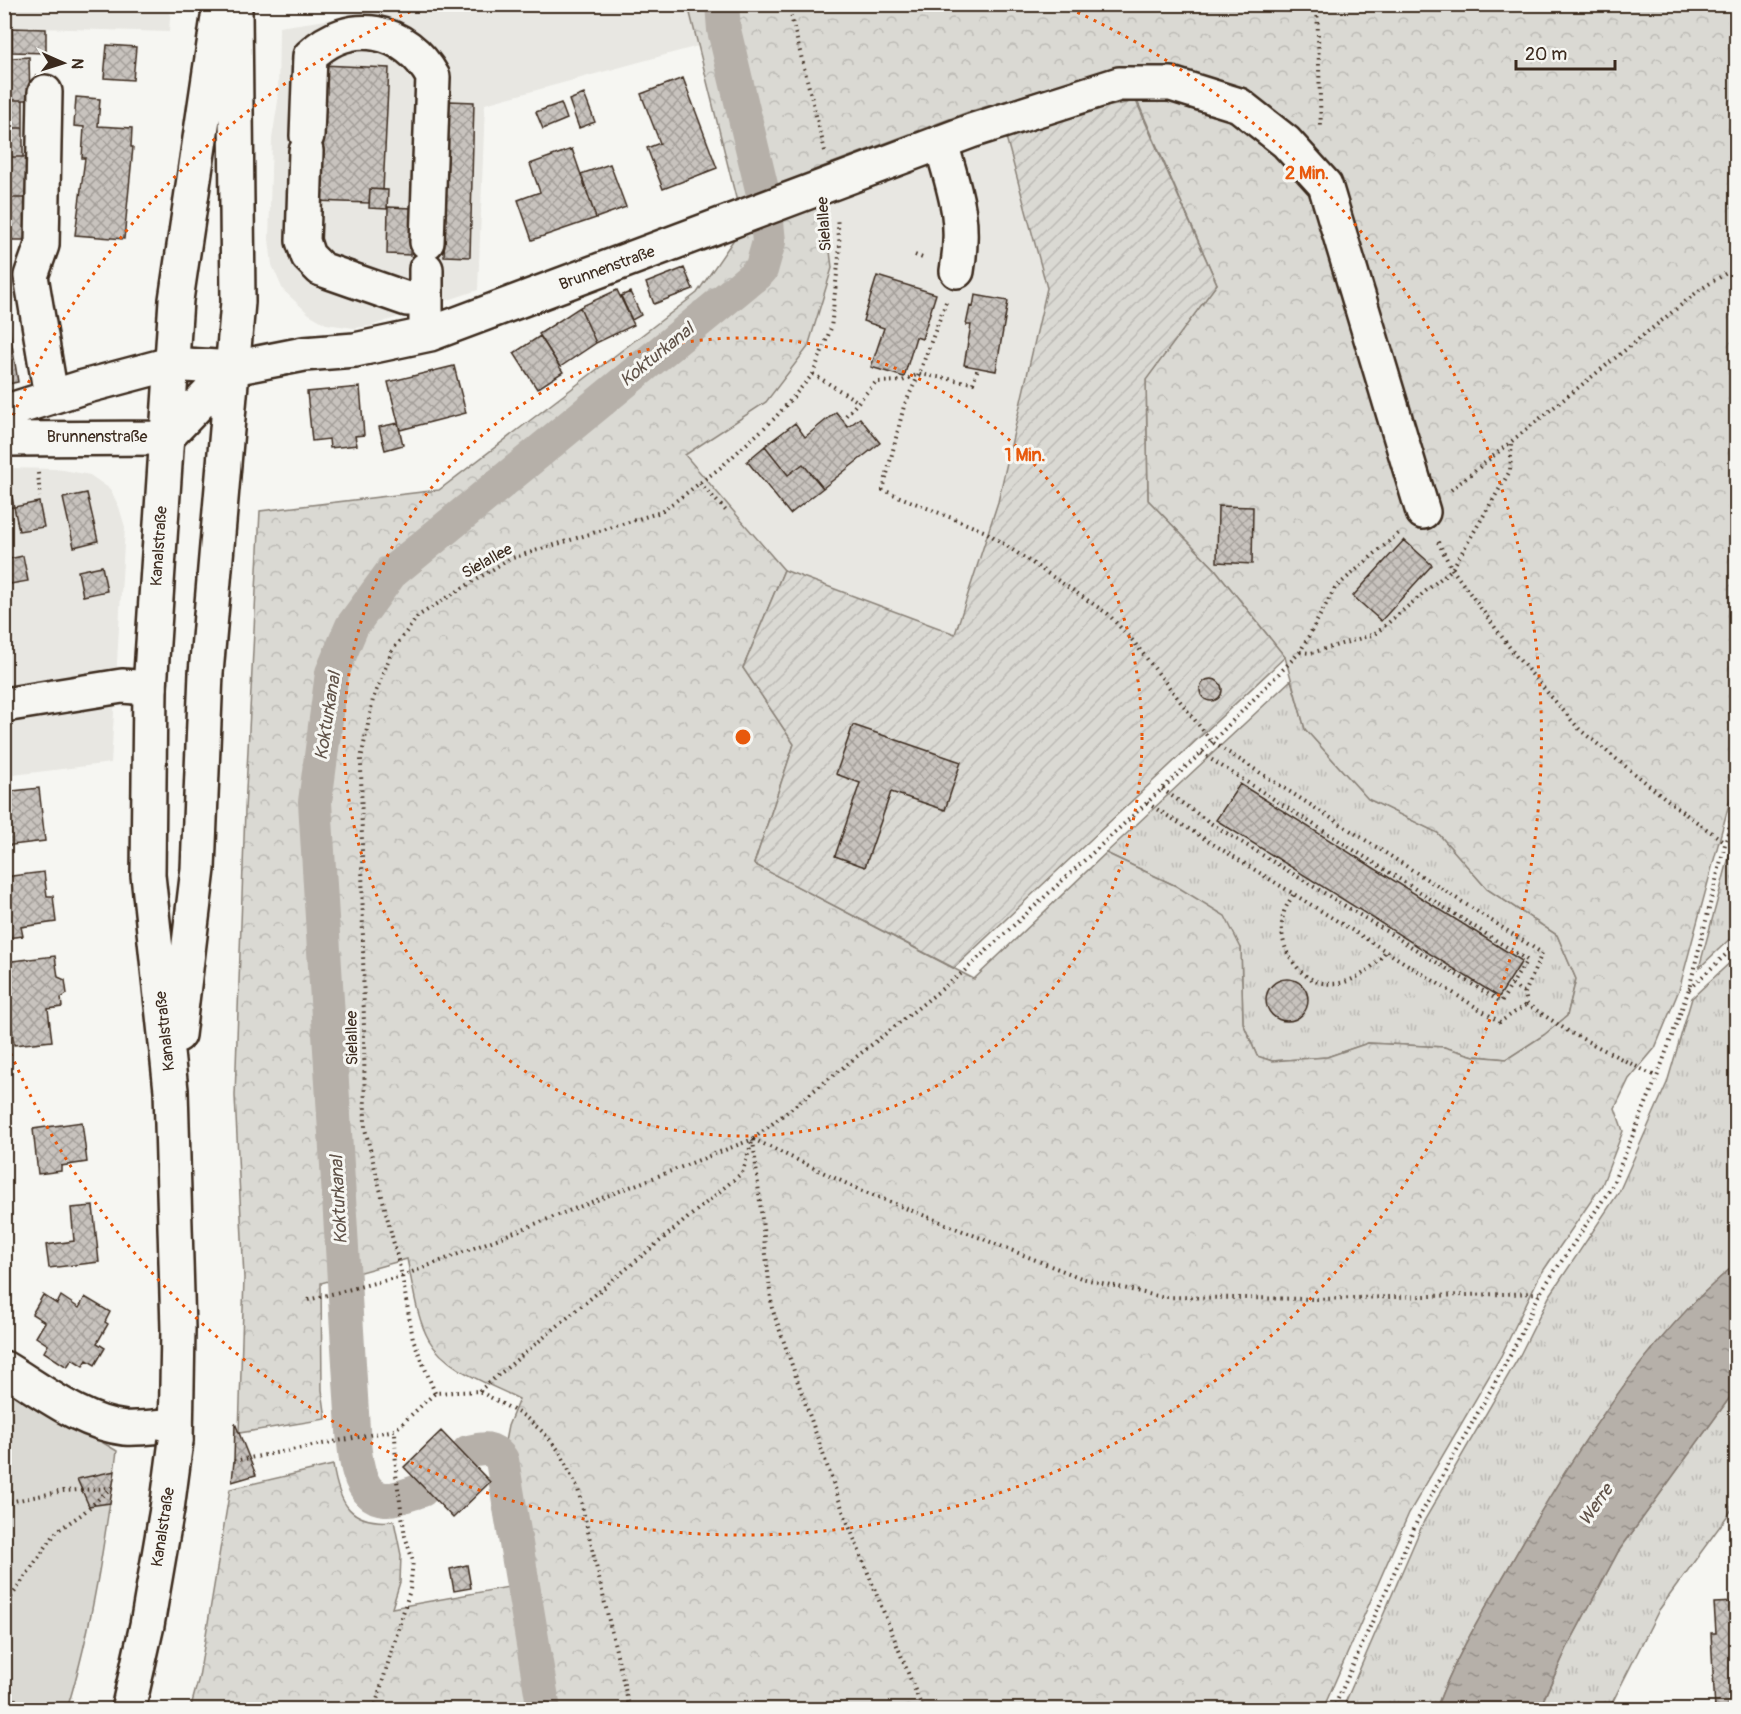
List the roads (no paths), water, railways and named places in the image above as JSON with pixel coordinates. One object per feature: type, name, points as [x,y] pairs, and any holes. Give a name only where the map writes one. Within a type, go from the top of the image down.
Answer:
[{"type":"main road","name":"Kanalstraße","points":[[128,1710],[147,1625],[176,1433],[178,1329],[171,1090],[148,875],[150,688],[170,364],[179,279],[220,4]]},
{"type":"main road","name":"Kanalstraße","points":[[171,1090],[198,869],[206,673],[238,302],[235,4]]},
{"type":"main road","points":[[426,270],[407,299],[321,269],[308,256],[303,241],[310,56],[324,42],[353,34],[377,32],[406,43],[423,58],[433,77],[426,270],[424,316],[430,334]]},
{"type":"main road","name":"Brunnenstraße","points":[[4,412],[51,396],[170,364],[233,369],[304,354],[355,350],[430,334],[971,131],[1119,84],[1171,84],[1239,105],[1286,142],[1325,185],[1423,512]]},
{"type":"main road","points":[[45,92],[42,245],[31,276],[51,396]]},
{"type":"main road","points":[[941,143],[961,218],[962,240],[957,271]]},
{"type":"main road","name":"Brunnenstraße","points":[[4,439],[63,436],[166,438],[233,369]]},
{"type":"main road","points":[[4,705],[122,686],[150,688]]},
{"type":"main road","points":[[4,1368],[67,1407],[107,1424],[176,1433]]},
{"type":"water","name":"Werre","points":[[1736,1264],[1736,1389],[1618,1552],[1567,1648],[1539,1709],[1436,1709],[1477,1622],[1580,1448],[1608,1407],[1669,1329]]},
{"type":"waterway","name":"Kokturkanal","points":[[422,1490],[389,1499],[374,1496],[366,1488],[361,1477],[355,1450],[315,802],[332,673],[352,626],[391,573],[761,270],[769,242],[765,202],[724,30],[722,4]]},
{"type":"waterway","name":"Kokturkanal","points":[[468,1452],[487,1449],[495,1452],[502,1460],[544,1710]]}]
